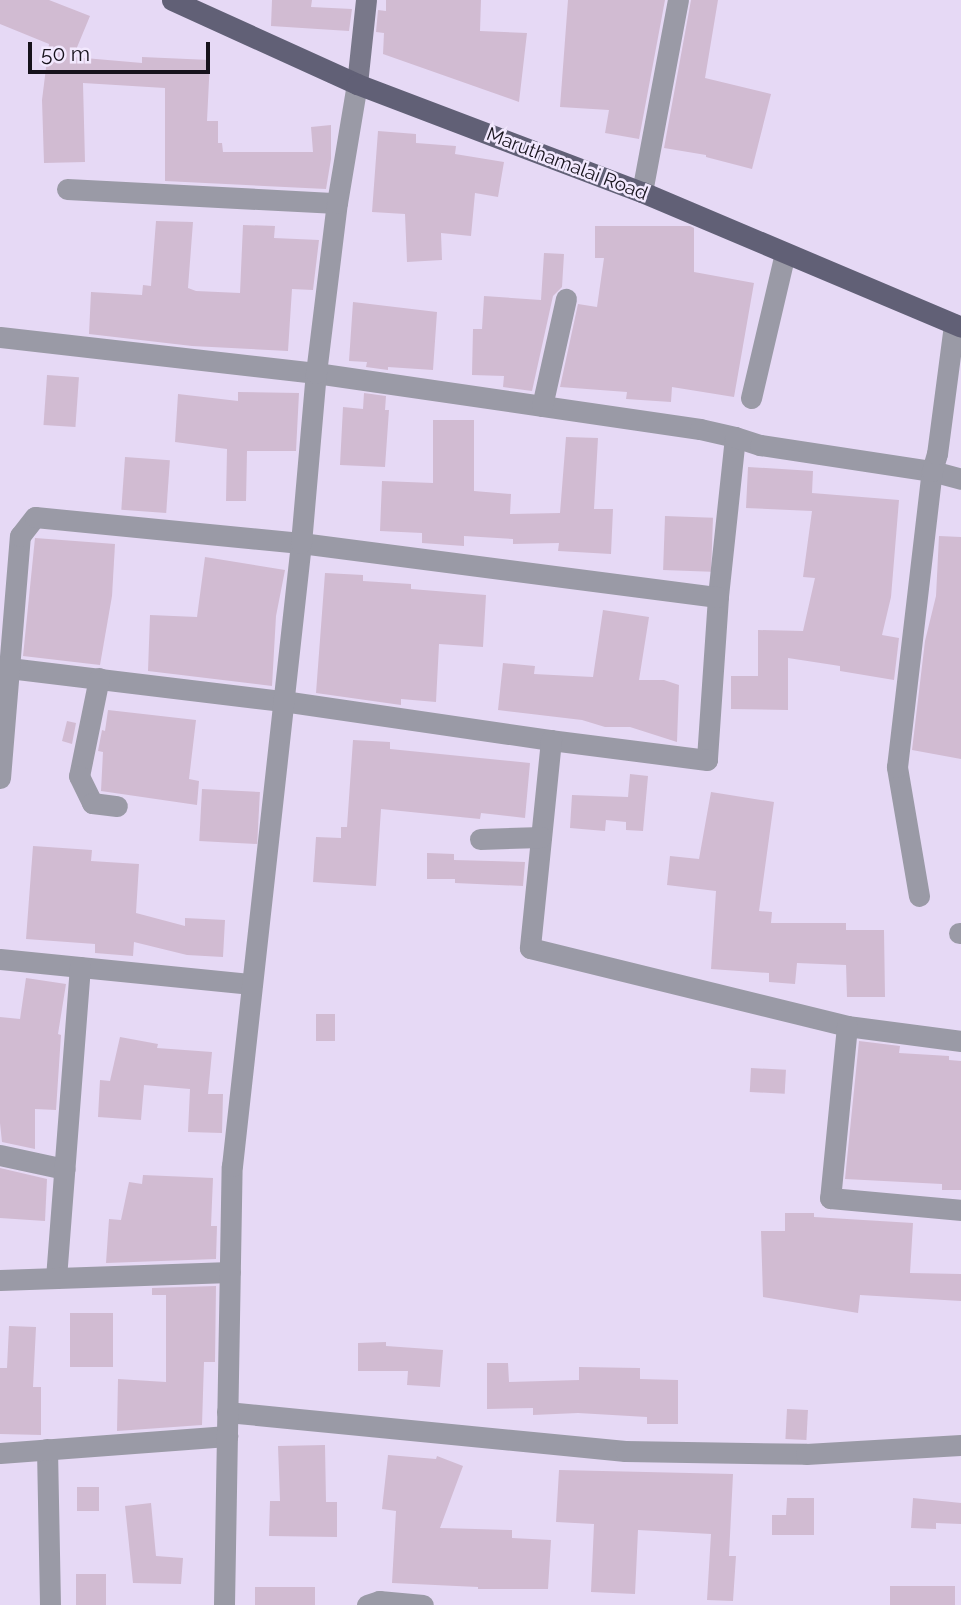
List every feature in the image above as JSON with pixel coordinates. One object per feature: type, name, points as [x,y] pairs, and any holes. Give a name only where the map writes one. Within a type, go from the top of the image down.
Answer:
[{"type":"main road","name":"Maruthamalai Road","points":[[172,0],[357,84],[642,192],[958,326]]},
{"type":"main road","points":[[357,84],[366,0]]},
{"type":"street","points":[[642,192],[678,0]]},
{"type":"street","points":[[224,1605],[232,1166],[301,543],[316,373],[337,202],[357,84]]},
{"type":"street","points":[[67,189],[337,202]]},
{"type":"street","points":[[751,398],[785,253]]},
{"type":"street","points":[[542,406],[566,299]]},
{"type":"street","points":[[919,896],[897,767],[932,471],[958,326]]},
{"type":"street","points":[[0,337],[316,373],[700,429],[760,445],[932,471],[961,479]]},
{"type":"street","points":[[9,667],[283,701],[707,760],[718,597],[735,437]]},
{"type":"street","points":[[0,778],[20,536],[36,517],[301,543],[718,597]]},
{"type":"street","points":[[99,678],[79,776],[92,803],[117,806]]},
{"type":"street","points":[[551,740],[530,948],[847,1026],[961,1041]]},
{"type":"street","points":[[480,839],[541,836]]},
{"type":"street","points":[[0,959],[252,984]]},
{"type":"street","points":[[56,1278],[80,967]]},
{"type":"street","points":[[847,1026],[830,1198],[961,1210]]},
{"type":"street","points":[[0,1155],[64,1169]]},
{"type":"street","points":[[0,1280],[230,1272]]},
{"type":"street","points":[[227,1412],[625,1451],[806,1454],[961,1445]]},
{"type":"street","points":[[0,1453],[227,1436]]},
{"type":"street","points":[[47,1450],[50,1605]]},
{"type":"street","points":[[367,1605],[379,1601],[423,1605]]},
{"type":"building","points":[[0,0],[49,0],[90,16],[73,57],[142,63],[142,57],[210,60],[207,121],[218,121],[218,143],[222,143],[223,152],[313,152],[311,127],[331,125],[331,159],[326,189],[165,181],[165,88],[83,83],[85,162],[44,163],[42,100],[49,44],[0,24]]},
{"type":"building","points":[[272,0],[312,0],[311,7],[352,9],[349,31],[271,26]]},
{"type":"building","points":[[386,0],[481,0],[480,31],[527,33],[519,102],[383,54],[384,33],[376,32],[378,10],[386,11]]},
{"type":"building","points":[[568,0],[665,0],[639,139],[605,133],[609,110],[560,107]]},
{"type":"building","points":[[691,0],[718,0],[705,78],[771,94],[752,169],[706,155],[664,148]]},
{"type":"building","points":[[378,131],[416,134],[416,143],[456,146],[455,154],[504,162],[498,197],[475,193],[471,236],[441,233],[442,260],[407,262],[405,214],[372,212]]},
{"type":"building","points":[[156,221],[193,222],[188,288],[196,291],[240,293],[243,225],[275,226],[274,238],[319,240],[313,290],[292,289],[288,351],[192,346],[89,334],[91,292],[142,295],[143,285],[151,286]]},
{"type":"building","points":[[595,226],[690,226],[694,228],[694,272],[754,283],[734,397],[672,387],[671,402],[626,399],[627,392],[560,387],[578,304],[597,307],[604,258],[595,258]]},
{"type":"building","points":[[544,253],[564,254],[562,287],[553,296],[532,391],[503,387],[504,376],[472,375],[473,329],[482,329],[484,296],[541,300]]},
{"type":"building","points":[[353,302],[437,312],[433,370],[388,367],[388,370],[366,367],[367,362],[349,361]]},
{"type":"building","points":[[47,375],[79,377],[75,427],[44,425]]},
{"type":"building","points":[[238,392],[299,393],[296,451],[247,451],[246,501],[226,501],[227,449],[175,442],[178,394],[238,401]]},
{"type":"building","points":[[364,393],[386,396],[385,410],[389,410],[385,467],[340,465],[343,407],[363,409]]},
{"type":"building","points":[[433,420],[474,420],[474,491],[511,494],[510,514],[560,513],[566,437],[598,438],[594,509],[613,509],[611,554],[558,551],[559,543],[513,544],[513,539],[464,536],[464,546],[422,543],[422,533],[380,531],[382,481],[433,483]]},
{"type":"building","points":[[125,457],[170,460],[166,513],[121,510]]},
{"type":"building","points":[[748,467],[813,471],[812,493],[899,500],[891,597],[882,635],[899,638],[894,680],[840,671],[840,666],[788,658],[788,710],[731,709],[731,676],[758,676],[758,630],[803,631],[815,578],[803,577],[812,511],[746,508]]},
{"type":"building","points":[[665,516],[713,518],[711,572],[663,570]]},
{"type":"building","points":[[939,536],[961,537],[961,759],[912,750],[925,641],[936,596]]},
{"type":"building","points":[[35,538],[115,544],[112,596],[100,665],[23,656]]},
{"type":"building","points":[[205,557],[285,570],[276,616],[272,686],[148,671],[150,615],[197,617]]},
{"type":"building","points":[[325,573],[363,575],[363,581],[411,584],[411,589],[486,595],[483,647],[439,644],[436,702],[401,699],[401,705],[316,693]]},
{"type":"building","points":[[603,610],[649,617],[639,680],[664,680],[679,685],[677,742],[630,727],[605,727],[582,720],[498,710],[503,663],[535,666],[534,674],[593,677]]},
{"type":"building","points":[[108,710],[196,720],[189,779],[199,781],[197,805],[101,791],[103,752],[98,751]]},
{"type":"building","points":[[67,721],[76,723],[72,744],[62,741]]},
{"type":"building","points":[[353,740],[390,742],[390,749],[530,763],[525,818],[481,813],[480,819],[381,809],[376,886],[313,882],[316,837],[341,838],[341,827],[347,827]]},
{"type":"building","points":[[630,774],[648,776],[643,831],[626,830],[626,822],[606,820],[605,831],[570,828],[572,795],[628,797]]},
{"type":"building","points":[[202,789],[260,792],[257,844],[199,841]]},
{"type":"building","points":[[711,792],[774,802],[759,911],[772,912],[771,923],[846,923],[846,930],[884,930],[885,997],[847,997],[846,965],[797,963],[795,984],[769,982],[769,973],[711,969],[716,891],[667,885],[670,856],[699,859]]},
{"type":"building","points":[[33,846],[92,850],[91,861],[139,864],[136,913],[185,926],[185,918],[225,920],[223,957],[187,955],[134,942],[133,956],[95,953],[95,944],[26,939]]},
{"type":"building","points":[[427,853],[454,854],[454,860],[525,862],[523,886],[427,879]]},
{"type":"building","points":[[26,978],[66,984],[58,1034],[61,1035],[56,1110],[35,1109],[35,1149],[2,1142],[0,1123],[0,1017],[20,1019]]},
{"type":"building","points":[[316,1014],[335,1014],[335,1041],[316,1041]]},
{"type":"building","points":[[120,1037],[158,1044],[157,1048],[212,1052],[208,1094],[223,1094],[222,1133],[188,1132],[190,1089],[144,1085],[141,1120],[98,1117],[100,1080],[110,1081]]},
{"type":"building","points":[[859,1041],[900,1046],[899,1053],[949,1056],[949,1060],[961,1061],[961,1190],[942,1190],[942,1184],[845,1179]]},
{"type":"building","points":[[751,1068],[786,1070],[785,1094],[750,1092]]},
{"type":"building","points":[[0,1168],[47,1179],[45,1221],[0,1218]]},
{"type":"building","points":[[143,1175],[213,1178],[211,1226],[217,1226],[216,1259],[106,1263],[109,1219],[121,1220],[129,1182],[142,1184]]},
{"type":"building","points":[[785,1213],[814,1213],[814,1217],[913,1223],[910,1273],[961,1274],[961,1301],[860,1295],[858,1313],[763,1297],[761,1231],[785,1231]]},
{"type":"building","points":[[216,1286],[215,1362],[204,1362],[202,1425],[117,1431],[118,1379],[166,1382],[166,1295],[152,1295],[152,1288]]},
{"type":"building","points":[[70,1313],[113,1313],[113,1367],[70,1367]]},
{"type":"building","points":[[9,1326],[36,1327],[33,1387],[41,1387],[41,1435],[0,1434],[0,1368],[7,1368]]},
{"type":"building","points":[[386,1342],[386,1346],[443,1350],[440,1387],[407,1385],[408,1371],[358,1371],[358,1343]]},
{"type":"building","points":[[487,1363],[508,1363],[509,1382],[579,1380],[579,1367],[640,1368],[640,1379],[678,1380],[678,1424],[647,1424],[647,1417],[578,1413],[533,1415],[533,1408],[487,1409]]},
{"type":"building","points":[[787,1409],[808,1410],[806,1440],[785,1439]]},
{"type":"building","points":[[325,1445],[326,1502],[337,1502],[337,1537],[269,1536],[270,1501],[280,1501],[278,1446]]},
{"type":"building","points":[[388,1455],[436,1459],[437,1456],[463,1466],[440,1528],[512,1530],[512,1538],[551,1540],[548,1589],[478,1589],[392,1583],[396,1511],[382,1509]]},
{"type":"building","points":[[559,1470],[733,1474],[729,1556],[736,1556],[733,1601],[707,1600],[711,1534],[638,1530],[635,1594],[591,1592],[594,1524],[556,1522]]},
{"type":"building","points":[[77,1487],[99,1487],[99,1511],[77,1511]]},
{"type":"building","points":[[787,1498],[814,1498],[814,1535],[772,1535],[772,1515],[786,1515]]},
{"type":"building","points":[[913,1498],[961,1503],[961,1524],[936,1523],[936,1529],[911,1528]]},
{"type":"building","points":[[151,1503],[156,1556],[183,1558],[181,1584],[133,1583],[125,1506]]},
{"type":"building","points":[[76,1574],[106,1574],[106,1605],[76,1605]]},
{"type":"building","points":[[890,1586],[955,1586],[955,1605],[890,1605]]},
{"type":"building","points":[[255,1587],[315,1587],[315,1605],[255,1605]]}]
